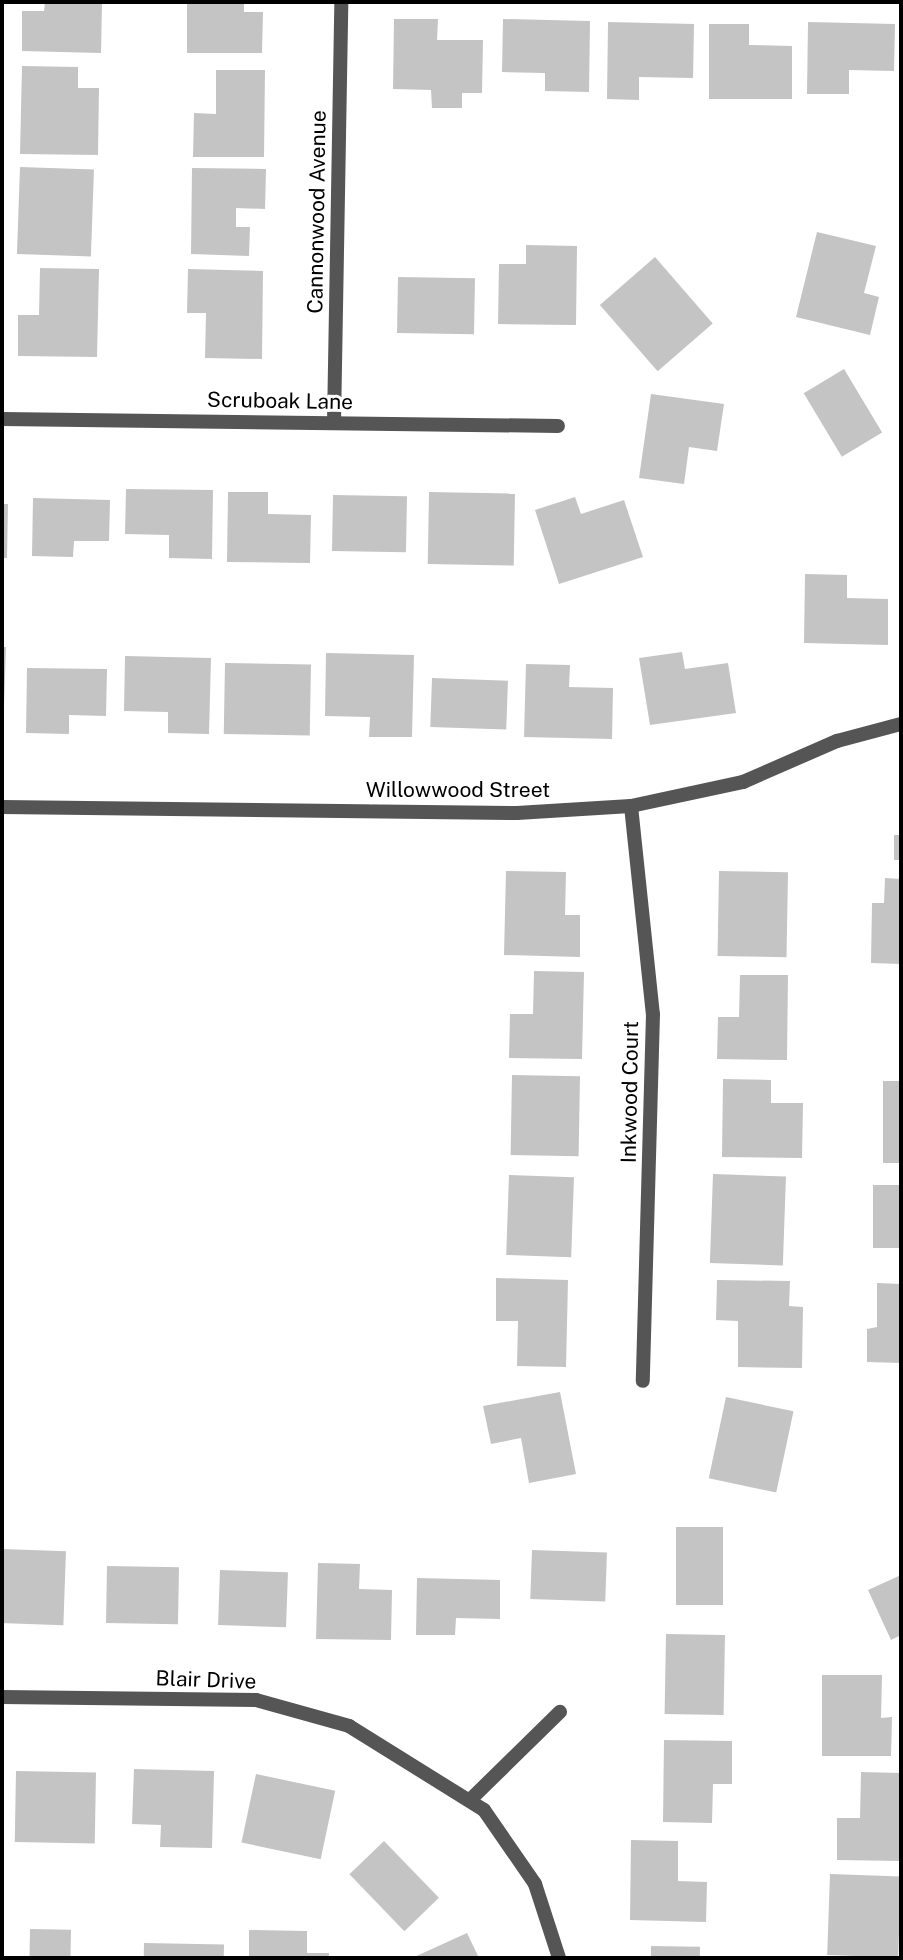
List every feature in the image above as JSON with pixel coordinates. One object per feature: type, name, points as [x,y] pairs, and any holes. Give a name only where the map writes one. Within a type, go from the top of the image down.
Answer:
[{"type":"street","name":"Cannonwood Avenue","points":[[334,423],[341,2]]},
{"type":"street","name":"Scruboak Lane","points":[[2,419],[558,426]]},
{"type":"street","name":"Willowwood Street","points":[[2,807],[517,813],[631,806],[743,782],[837,741],[901,724]]},
{"type":"street","name":"Inkwood Court","points":[[631,806],[653,1014],[643,1381]]},
{"type":"street","name":"Blair Drive","points":[[2,1697],[256,1700],[349,1726],[484,1810],[535,1884],[559,1958]]},
{"type":"street","points":[[470,1800],[560,1712]]},
{"type":"building","points":[[45,2],[102,2],[101,53],[22,51],[22,11],[44,11]]},
{"type":"building","points":[[187,2],[244,2],[244,12],[263,12],[262,53],[187,53]]},
{"type":"building","points":[[394,19],[438,19],[437,40],[483,40],[482,93],[462,93],[462,108],[432,108],[431,90],[393,89]]},
{"type":"building","points":[[503,19],[590,21],[589,92],[545,91],[545,73],[502,72]]},
{"type":"building","points":[[608,22],[694,24],[693,78],[639,77],[639,100],[607,99]]},
{"type":"building","points":[[808,22],[895,24],[894,71],[849,70],[849,94],[807,94]]},
{"type":"building","points":[[709,24],[749,24],[749,45],[792,46],[792,99],[709,99]]},
{"type":"building","points":[[22,66],[78,67],[78,88],[99,88],[98,155],[20,154]]},
{"type":"building","points":[[216,70],[265,70],[264,157],[193,157],[194,113],[216,114]]},
{"type":"building","points":[[20,167],[94,170],[91,257],[17,254]]},
{"type":"building","points":[[192,168],[266,169],[265,209],[236,208],[236,227],[250,227],[249,256],[191,254]]},
{"type":"building","points":[[817,232],[876,246],[864,293],[879,297],[870,335],[796,317]]},
{"type":"building","points":[[526,245],[577,246],[576,325],[498,324],[499,264],[526,264]]},
{"type":"building","points":[[655,257],[713,323],[658,371],[600,305]]},
{"type":"building","points":[[40,268],[99,269],[97,357],[18,356],[18,315],[39,315]]},
{"type":"building","points":[[188,269],[263,271],[262,359],[205,358],[206,313],[187,313]]},
{"type":"building","points":[[398,277],[475,278],[474,334],[397,333]]},
{"type":"building","points":[[844,369],[882,432],[842,457],[804,393]]},
{"type":"building","points":[[651,394],[724,404],[717,451],[689,447],[684,484],[639,478]]},
{"type":"building","points":[[126,489],[213,490],[212,559],[169,558],[169,535],[125,534]]},
{"type":"building","points":[[228,492],[268,492],[268,514],[311,515],[310,563],[227,562]]},
{"type":"building","points":[[429,492],[515,494],[514,565],[428,564]]},
{"type":"building","points":[[333,495],[407,496],[406,552],[332,551]]},
{"type":"building","points":[[575,497],[581,514],[624,500],[643,557],[559,584],[535,510]]},
{"type":"building","points":[[33,498],[110,500],[109,541],[74,541],[73,557],[32,556]]},
{"type":"building","points":[[2,504],[8,504],[7,558],[2,558]]},
{"type":"building","points":[[805,574],[847,575],[847,598],[888,599],[888,645],[804,643]]},
{"type":"building","points":[[2,647],[6,647],[4,706],[2,706]]},
{"type":"building","points":[[682,652],[685,669],[728,663],[736,713],[650,725],[639,658]]},
{"type":"building","points":[[326,653],[414,655],[412,737],[369,737],[370,717],[325,716]]},
{"type":"building","points":[[125,656],[211,658],[209,734],[168,733],[168,712],[124,711]]},
{"type":"building","points":[[225,663],[311,665],[310,735],[224,734]]},
{"type":"building","points":[[526,664],[570,665],[569,687],[613,688],[612,739],[524,737]]},
{"type":"building","points":[[27,668],[107,669],[106,716],[69,715],[69,734],[26,733]]},
{"type":"building","points":[[432,678],[508,681],[506,730],[430,727]]},
{"type":"building","points":[[894,835],[901,835],[901,860],[894,860]]},
{"type":"building","points":[[506,871],[566,872],[565,915],[580,915],[580,957],[504,955]]},
{"type":"building","points":[[719,871],[788,872],[787,957],[718,956]]},
{"type":"building","points":[[885,878],[901,879],[901,964],[871,963],[872,903],[884,903]]},
{"type":"building","points":[[534,971],[584,972],[582,1059],[509,1058],[510,1014],[533,1014]]},
{"type":"building","points":[[740,975],[788,975],[787,1060],[717,1059],[718,1017],[739,1017]]},
{"type":"building","points":[[512,1075],[580,1076],[579,1156],[511,1155]]},
{"type":"building","points":[[723,1079],[771,1080],[771,1103],[803,1103],[802,1158],[722,1157]]},
{"type":"building","points":[[883,1081],[901,1081],[901,1163],[883,1163]]},
{"type":"building","points":[[713,1174],[786,1177],[783,1265],[710,1263]]},
{"type":"building","points":[[509,1175],[574,1177],[571,1257],[506,1255]]},
{"type":"building","points":[[873,1185],[901,1185],[901,1248],[873,1248]]},
{"type":"building","points":[[496,1278],[568,1280],[566,1367],[517,1366],[518,1321],[496,1321]]},
{"type":"building","points":[[717,1280],[790,1281],[789,1306],[803,1307],[802,1368],[738,1367],[738,1321],[716,1320]]},
{"type":"building","points":[[877,1283],[901,1284],[901,1363],[867,1362],[867,1329],[877,1327]]},
{"type":"building","points":[[560,1392],[576,1474],[529,1483],[521,1438],[491,1444],[483,1406]]},
{"type":"building","points":[[726,1397],[793,1411],[776,1493],[709,1478]]},
{"type":"building","points":[[676,1527],[723,1527],[723,1605],[676,1605]]},
{"type":"building","points":[[2,1549],[66,1551],[63,1625],[2,1623]]},
{"type":"building","points":[[532,1550],[607,1553],[605,1602],[530,1599]]},
{"type":"building","points":[[318,1563],[360,1564],[359,1589],[392,1590],[391,1640],[316,1639]]},
{"type":"building","points":[[107,1566],[179,1567],[178,1624],[106,1623]]},
{"type":"building","points":[[220,1570],[288,1572],[286,1627],[218,1625]]},
{"type":"building","points":[[901,1575],[901,1635],[891,1640],[868,1590]]},
{"type":"building","points":[[417,1578],[500,1580],[500,1619],[456,1618],[455,1635],[416,1635]]},
{"type":"building","points":[[666,1634],[725,1635],[724,1715],[665,1714]]},
{"type":"building","points":[[822,1675],[882,1675],[881,1718],[892,1717],[891,1756],[822,1756]]},
{"type":"building","points":[[664,1740],[732,1741],[732,1784],[713,1784],[712,1823],[663,1822]]},
{"type":"building","points":[[134,1769],[214,1771],[212,1848],[160,1847],[161,1825],[132,1824]]},
{"type":"building","points":[[16,1771],[96,1772],[95,1843],[15,1842]]},
{"type":"building","points":[[861,1772],[901,1773],[901,1861],[837,1860],[837,1818],[860,1818]]},
{"type":"building","points":[[256,1774],[335,1791],[321,1859],[241,1842]]},
{"type":"building","points":[[631,1840],[678,1841],[678,1881],[707,1882],[706,1922],[630,1920]]},
{"type":"building","points":[[384,1841],[439,1898],[404,1931],[349,1874]]},
{"type":"building","points":[[830,1874],[901,1876],[898,1957],[827,1955]]},
{"type":"building","points":[[30,1929],[71,1930],[71,1958],[29,1958]]},
{"type":"building","points":[[249,1930],[307,1931],[307,1953],[329,1953],[329,1958],[249,1958]]},
{"type":"building","points":[[467,1933],[479,1958],[412,1958]]},
{"type":"building","points":[[144,1943],[224,1944],[224,1958],[144,1958]]},
{"type":"building","points":[[651,1946],[700,1947],[700,1958],[651,1958]]}]
